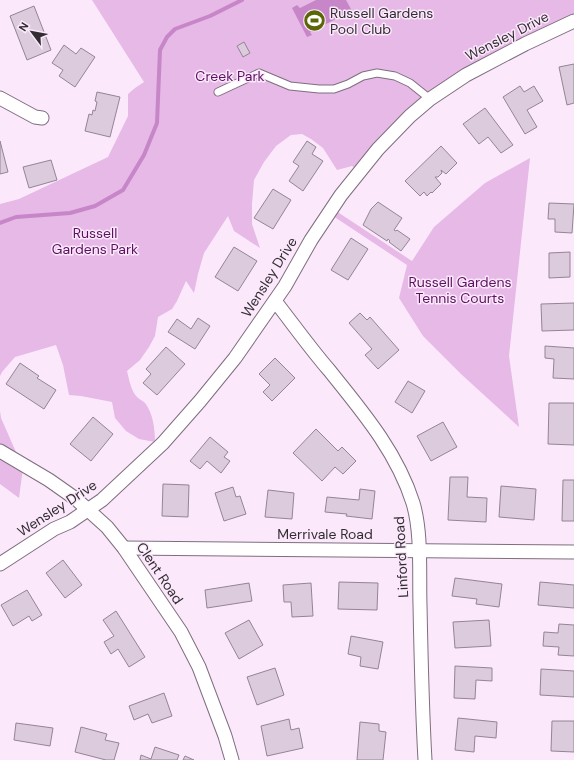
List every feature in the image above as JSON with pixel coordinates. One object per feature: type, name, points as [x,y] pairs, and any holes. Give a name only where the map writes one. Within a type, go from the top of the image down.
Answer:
[{"type":"street","name":"Wensley Drive","points":[[0,564],[54,529],[70,522],[102,500],[163,444],[235,358],[285,286],[311,240],[341,195],[378,149],[410,116],[466,75],[524,44],[574,21]]},
{"type":"street","points":[[0,98],[35,117],[42,118]]},
{"type":"street","name":"Linford Road","points":[[275,301],[357,404],[387,447],[403,477],[413,502],[416,515],[419,550],[421,663],[425,760]]},
{"type":"street","name":"Clent Road","points":[[0,451],[49,480],[76,499],[107,527],[124,548],[181,632],[199,667],[225,736],[232,760]]},
{"type":"street","name":"Merrivale Road","points":[[124,548],[574,552]]},
{"type":"lane","points":[[218,92],[259,73],[290,86],[334,89],[363,76],[377,73],[395,76],[410,83],[430,100]]},
{"type":"green space","name":"Creek Park","points":[[92,0],[574,0],[574,21],[430,99],[360,172],[352,166],[337,170],[323,148],[302,134],[291,135],[276,146],[264,162],[254,180],[252,224],[260,248],[234,231],[228,216],[204,253],[194,293],[186,281],[172,309],[158,317],[155,336],[149,347],[140,360],[127,371],[133,392],[145,403],[152,416],[155,442],[139,439],[126,431],[115,418],[112,402],[69,395],[63,365],[56,345],[15,357],[0,376],[0,204],[19,199],[108,157],[128,116],[128,94],[144,82]]},
{"type":"green space","name":"Russell Gardens Tennis Courts","points":[[530,158],[509,356],[519,427],[461,374],[423,336],[399,298],[407,265],[333,216],[336,211],[412,261],[434,227],[485,183]]},
{"type":"green space","points":[[0,411],[1,418],[23,468],[19,498],[0,484]]},
{"type":"shaded area","name":"Russell Gardens Pool Club","points":[[316,0],[346,0],[352,11],[310,32],[312,35],[307,37],[292,8],[297,5],[300,8]]},
{"type":"building","points":[[34,6],[51,50],[27,60],[10,16]]},
{"type":"building","points":[[244,42],[250,53],[243,57],[237,46]]},
{"type":"building","points":[[64,45],[76,54],[81,48],[95,57],[75,87],[59,76],[63,70],[52,63]]},
{"type":"building","points":[[574,64],[574,103],[567,105],[559,67]]},
{"type":"building","points":[[520,86],[524,92],[534,86],[543,101],[527,110],[537,127],[525,134],[503,97]]},
{"type":"building","points":[[97,92],[120,97],[110,137],[85,131],[89,114],[92,115],[93,110],[95,111]]},
{"type":"building","points":[[485,108],[513,145],[501,153],[488,137],[479,144],[463,124]]},
{"type":"building","points":[[0,141],[8,172],[0,174]]},
{"type":"building","points":[[307,141],[316,147],[312,154],[323,161],[303,191],[289,181],[299,166],[293,162]]},
{"type":"building","points":[[441,146],[457,163],[446,174],[441,170],[442,173],[438,177],[435,177],[441,184],[432,193],[431,192],[427,196],[424,192],[420,196],[405,181]]},
{"type":"building","points":[[51,160],[57,180],[29,188],[23,167]]},
{"type":"building","points":[[273,189],[291,200],[273,229],[254,218]]},
{"type":"building","points":[[378,202],[402,218],[394,230],[397,230],[410,239],[401,251],[389,242],[390,241],[388,239],[387,241],[363,225],[371,209]]},
{"type":"building","points":[[549,203],[574,204],[572,233],[555,232],[555,219],[548,219]]},
{"type":"building","points":[[351,238],[368,249],[348,280],[331,270]]},
{"type":"building","points":[[234,247],[257,261],[238,291],[215,277]]},
{"type":"building","points":[[570,252],[570,277],[549,278],[549,253]]},
{"type":"building","points":[[574,303],[574,330],[542,331],[541,304]]},
{"type":"building","points":[[360,313],[367,320],[370,317],[399,350],[378,369],[365,355],[372,349],[349,323]]},
{"type":"building","points":[[198,318],[210,326],[195,349],[168,332],[177,319],[191,329]]},
{"type":"building","points":[[545,346],[574,348],[574,379],[553,378],[554,359],[545,358]]},
{"type":"building","points":[[166,347],[185,364],[157,395],[143,383],[151,374],[146,369]]},
{"type":"building","points":[[275,358],[295,378],[272,401],[263,392],[270,385],[259,374]]},
{"type":"building","points":[[20,363],[39,376],[37,378],[56,390],[44,409],[6,384]]},
{"type":"building","points":[[408,381],[425,391],[412,413],[395,402]]},
{"type":"building","points":[[549,403],[574,403],[574,445],[548,444]]},
{"type":"building","points":[[93,417],[113,434],[91,461],[70,444]]},
{"type":"building","points":[[443,422],[457,447],[431,461],[417,436]]},
{"type":"building","points":[[316,429],[338,451],[342,447],[356,461],[343,474],[335,467],[322,481],[293,453]]},
{"type":"building","points":[[210,437],[228,452],[224,457],[230,461],[221,473],[207,461],[200,469],[190,461]]},
{"type":"building","points":[[450,477],[468,477],[467,497],[487,498],[486,522],[448,520]]},
{"type":"building","points":[[563,480],[574,480],[574,521],[562,521]]},
{"type":"building","points":[[163,484],[189,485],[188,517],[162,516]]},
{"type":"building","points":[[501,486],[536,489],[534,520],[499,517]]},
{"type":"building","points":[[233,487],[236,497],[240,496],[246,514],[224,521],[215,493]]},
{"type":"building","points":[[360,489],[375,491],[372,519],[346,516],[347,514],[325,512],[327,497],[359,500]]},
{"type":"building","points":[[268,490],[294,493],[292,519],[265,517]]},
{"type":"building","points":[[63,560],[82,585],[65,598],[46,573]]},
{"type":"building","points":[[455,578],[502,584],[499,607],[476,604],[477,599],[452,596]]},
{"type":"building","points":[[339,582],[378,583],[377,610],[338,609]]},
{"type":"building","points":[[540,582],[574,585],[574,608],[538,605]]},
{"type":"building","points":[[249,583],[252,601],[207,608],[205,590]]},
{"type":"building","points":[[311,583],[313,616],[292,617],[291,602],[284,602],[283,585]]},
{"type":"building","points":[[27,590],[42,615],[32,621],[29,616],[13,626],[1,605]]},
{"type":"building","points":[[116,611],[145,657],[129,667],[118,649],[111,654],[104,642],[114,636],[103,620]]},
{"type":"building","points":[[249,620],[263,645],[239,659],[225,633]]},
{"type":"building","points":[[489,620],[491,646],[455,648],[453,622]]},
{"type":"building","points":[[559,624],[574,625],[574,656],[558,655],[559,647],[543,646],[544,632],[558,633]]},
{"type":"building","points":[[351,636],[383,642],[378,669],[360,666],[361,657],[348,654]]},
{"type":"building","points":[[455,666],[492,668],[492,681],[476,680],[475,699],[454,698]]},
{"type":"building","points":[[275,668],[284,695],[257,705],[247,677]]},
{"type":"building","points":[[541,669],[574,671],[574,697],[540,695]]},
{"type":"building","points":[[164,693],[172,716],[152,723],[148,714],[134,720],[129,706]]},
{"type":"building","points":[[458,718],[497,722],[496,738],[475,736],[474,752],[455,750]]},
{"type":"building","points":[[289,719],[291,730],[299,728],[303,748],[267,756],[261,726]]},
{"type":"building","points":[[552,721],[574,721],[574,752],[551,751]]},
{"type":"building","points":[[360,722],[379,724],[379,731],[386,732],[383,760],[357,760]]},
{"type":"building","points":[[16,723],[53,728],[50,746],[14,740]]},
{"type":"building","points":[[81,727],[107,734],[105,740],[119,743],[114,760],[106,760],[75,752]]},
{"type":"building","points":[[155,747],[179,755],[177,760],[140,760],[141,755],[151,759]]},
{"type":"building","points":[[185,756],[194,760],[183,760]]},
{"type":"waterway","points":[[0,223],[16,217],[70,213],[95,206],[123,190],[144,155],[157,123],[160,50],[167,37],[175,29],[210,16],[242,0]]},
{"type":"place","name":"Russell Gardens Pool Club","points":[[315,21]]},
{"type":"park label","name":"Russell Gardens Park","points":[[95,242]]}]
